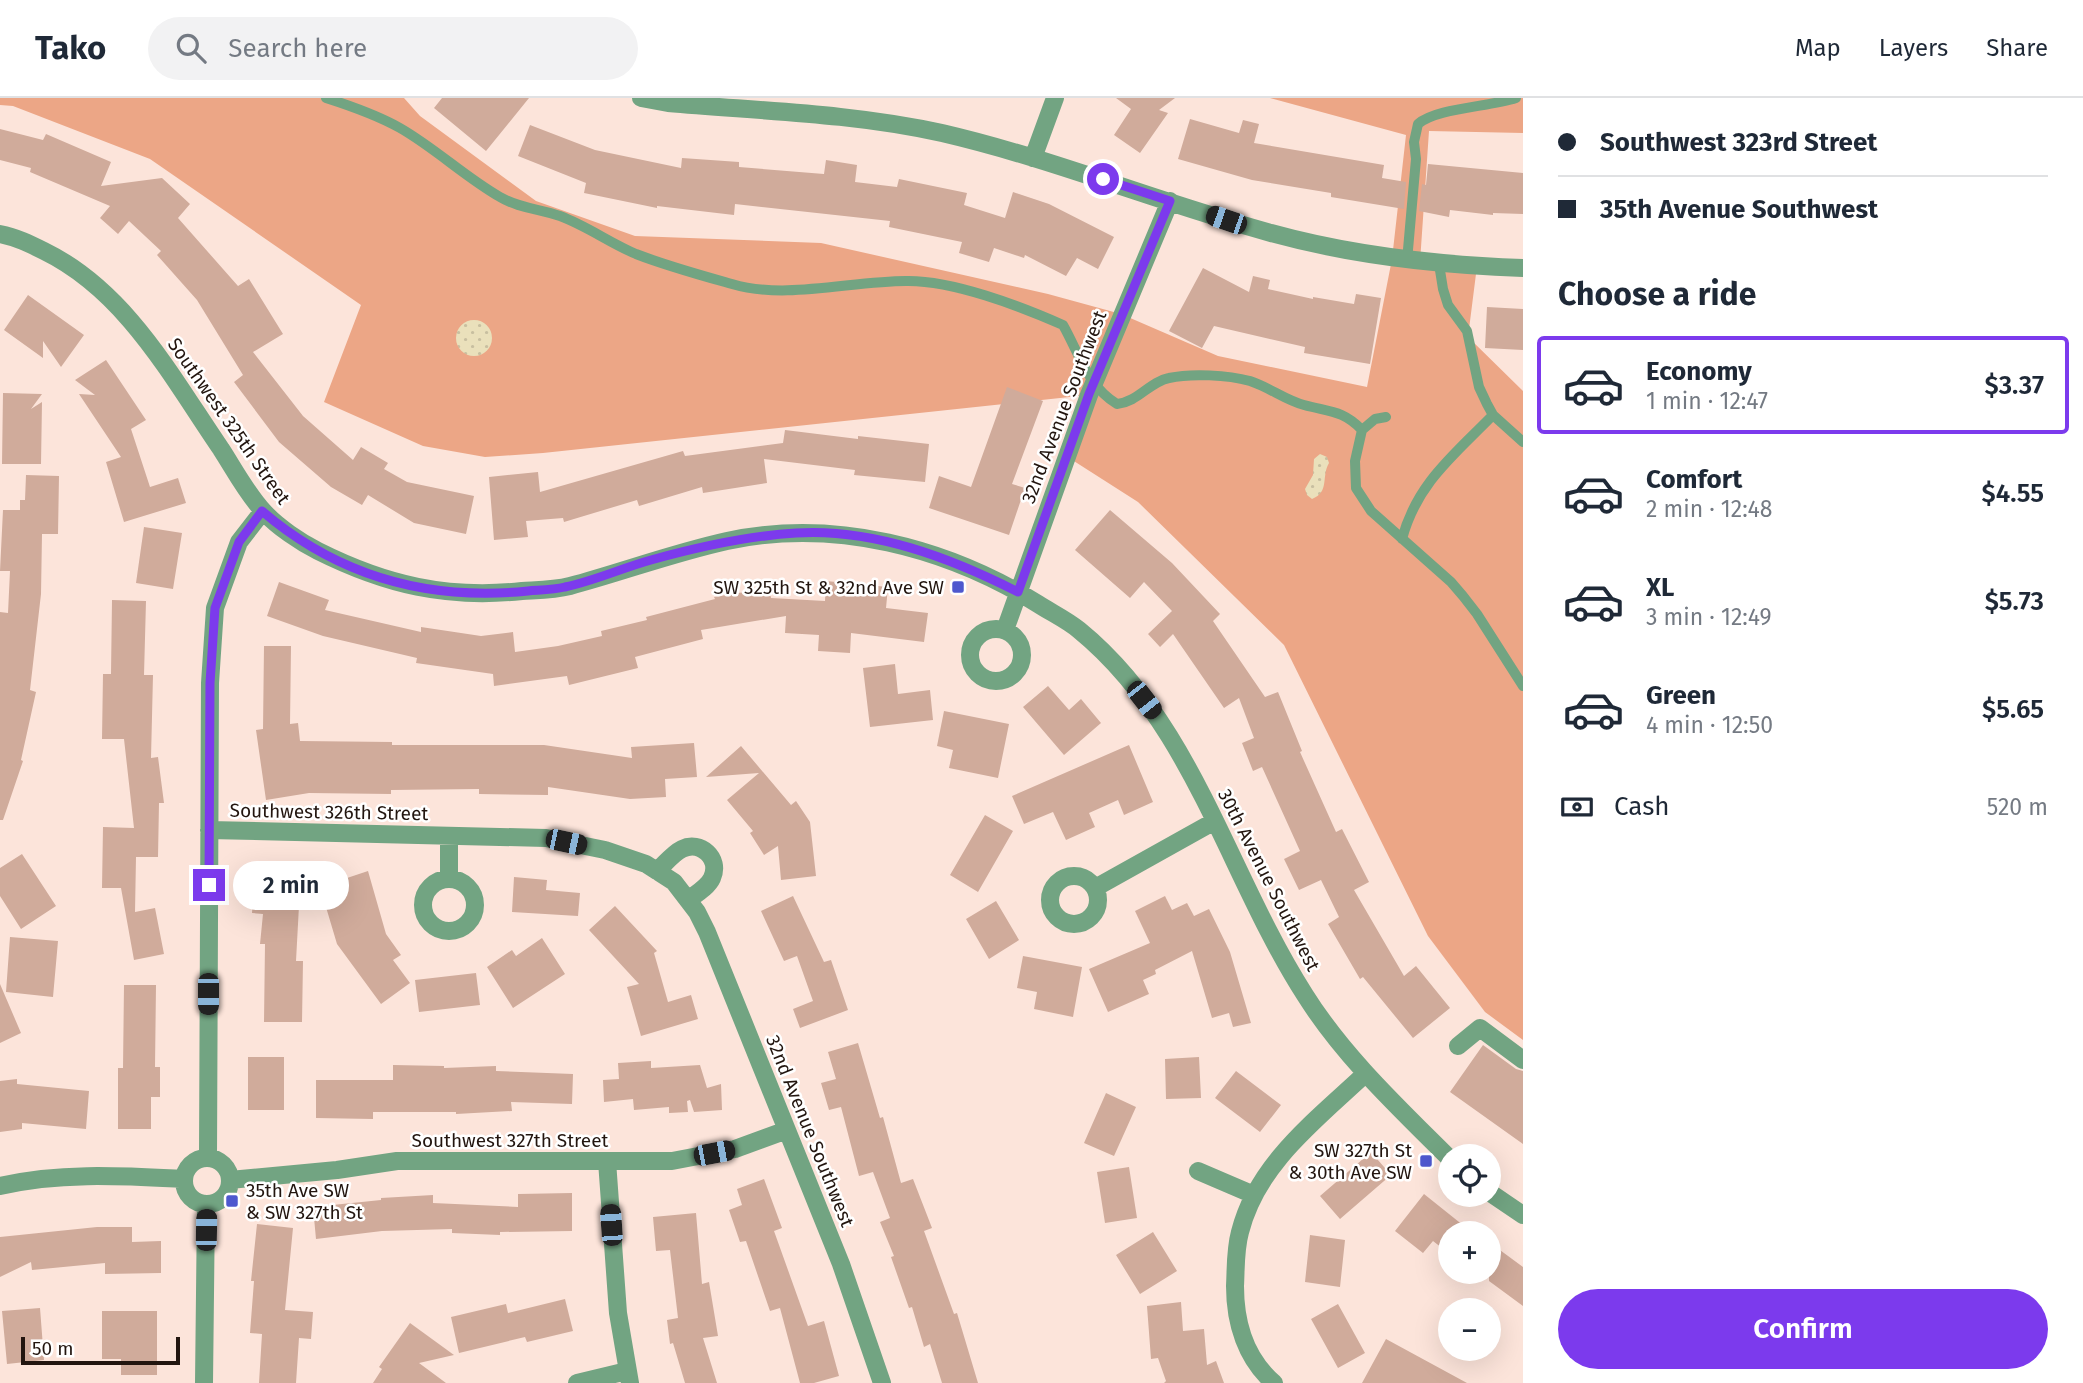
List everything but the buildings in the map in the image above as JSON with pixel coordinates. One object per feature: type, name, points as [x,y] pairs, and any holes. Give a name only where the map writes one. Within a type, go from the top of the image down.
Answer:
[{"type":"street","points":[[641,98],[668,103],[791,105],[909,127],[1033,158],[1273,234],[1407,261],[1523,268]]},
{"type":"street","points":[[1033,158],[1055,98]]},
{"type":"street","name":"32nd Avenue Southwest","points":[[1005,630],[1093,383],[1170,201]]},
{"type":"street","name":"Southwest 325th Street","points":[[0,234],[14,236],[63,260],[104,291],[136,326],[262,511],[313,548],[368,575],[426,590],[491,594],[565,587],[650,560],[731,540],[798,533],[857,536],[915,548],[970,568],[1018,592]]},
{"type":"street","points":[[208,1158],[210,683],[215,608],[239,542],[262,511]]},
{"type":"street","name":"30th Avenue Southwest","points":[[1018,592],[1076,628],[1103,652],[1158,718],[1305,995],[1365,1074]]},
{"type":"street","points":[[1095,888],[1215,821]]},
{"type":"street","name":"Southwest 326th Street","points":[[209,831],[546,838],[605,849],[646,864],[674,882]]},
{"type":"street","name":"Southwest 326th Street","points":[[449,836],[449,878]]},
{"type":"street","points":[[657,872],[684,847],[693,846],[709,853],[715,869],[713,877],[688,900]]},
{"type":"street","name":"32nd Avenue Southwest","points":[[674,882],[707,932],[841,1264],[882,1383]]},
{"type":"street","points":[[1458,1046],[1480,1028],[1523,1060]]},
{"type":"street","points":[[1274,1383],[1249,1352],[1236,1309],[1237,1249],[1240,1232],[1254,1195],[1277,1160],[1300,1134],[1365,1074],[1438,1147]]},
{"type":"street","name":"Southwest 327th Street","points":[[230,1180],[337,1170],[397,1161],[672,1161],[735,1149],[787,1130]]},
{"type":"street","points":[[208,1158],[221,1162],[226,1167],[230,1180],[229,1188],[220,1200],[206,1204],[199,1203],[187,1193],[184,1179],[189,1166],[208,1158]]},
{"type":"street","points":[[578,1383],[628,1377],[616,1293],[607,1161]]},
{"type":"street","points":[[1198,1171],[1254,1195]]},
{"type":"street","points":[[0,1186],[26,1180],[109,1176],[184,1179]]},
{"type":"street","points":[[1501,1200],[1523,1215]]},
{"type":"street","points":[[204,1383],[206,1204]]},
{"type":"lane","points":[[326,98],[355,107],[398,127],[501,198],[576,223],[636,254],[735,285],[771,290],[906,281],[936,283],[1014,305],[1063,325],[1093,383],[1104,396],[1117,404],[1133,400],[1158,382],[1172,377],[1191,375],[1249,381],[1291,401],[1339,412],[1349,417],[1362,430]]},
{"type":"lane","points":[[1407,261],[1418,124],[1434,115],[1516,98]]},
{"type":"lane","points":[[1439,264],[1448,305],[1467,331],[1479,387],[1493,415],[1523,442]]},
{"type":"lane","points":[[1402,538],[1407,518],[1426,484],[1442,464],[1493,415]]},
{"type":"lane","points":[[1386,417],[1375,418],[1362,430],[1355,461],[1356,488],[1371,511],[1451,582],[1477,614],[1523,686]]},
{"type":"shaded area","points":[[0,98],[404,98],[420,116],[536,201],[635,236],[821,243],[1048,294],[1121,314],[1218,356],[1367,387],[1392,259],[1406,135],[1270,98],[1523,98],[1523,133],[1429,131],[1420,262],[1477,266],[1468,337],[1523,391],[1523,1040],[1485,1012],[1428,936],[1284,645],[1138,502],[1066,456],[1088,395],[543,453],[485,457],[423,446],[324,402],[361,305],[150,159],[13,106],[0,105]]},
{"type":"sand","points":[[474,320],[487,325],[492,338],[487,351],[474,356],[461,351],[456,338],[461,325]]},
{"type":"sand","points":[[1320,454],[1327,457],[1329,463],[1323,488],[1318,496],[1312,499],[1305,489],[1313,475],[1314,459]]},
{"type":"place","name":"SW 325th St & 32nd Ave SW","points":[[958,587]]},
{"type":"place","name":"SW 327th St & 30th Ave SW","points":[[1426,1161]]},
{"type":"place","name":"35th Ave SW & SW 327th St","points":[[232,1201]]},
{"type":"route","points":[[209,885],[210,683],[215,608],[239,542],[262,511],[313,548],[368,575],[426,590],[491,594],[565,587],[650,560],[731,540],[798,533],[857,536],[915,548],[970,568],[1018,592],[1089,394],[1170,201],[1103,179]]}]
